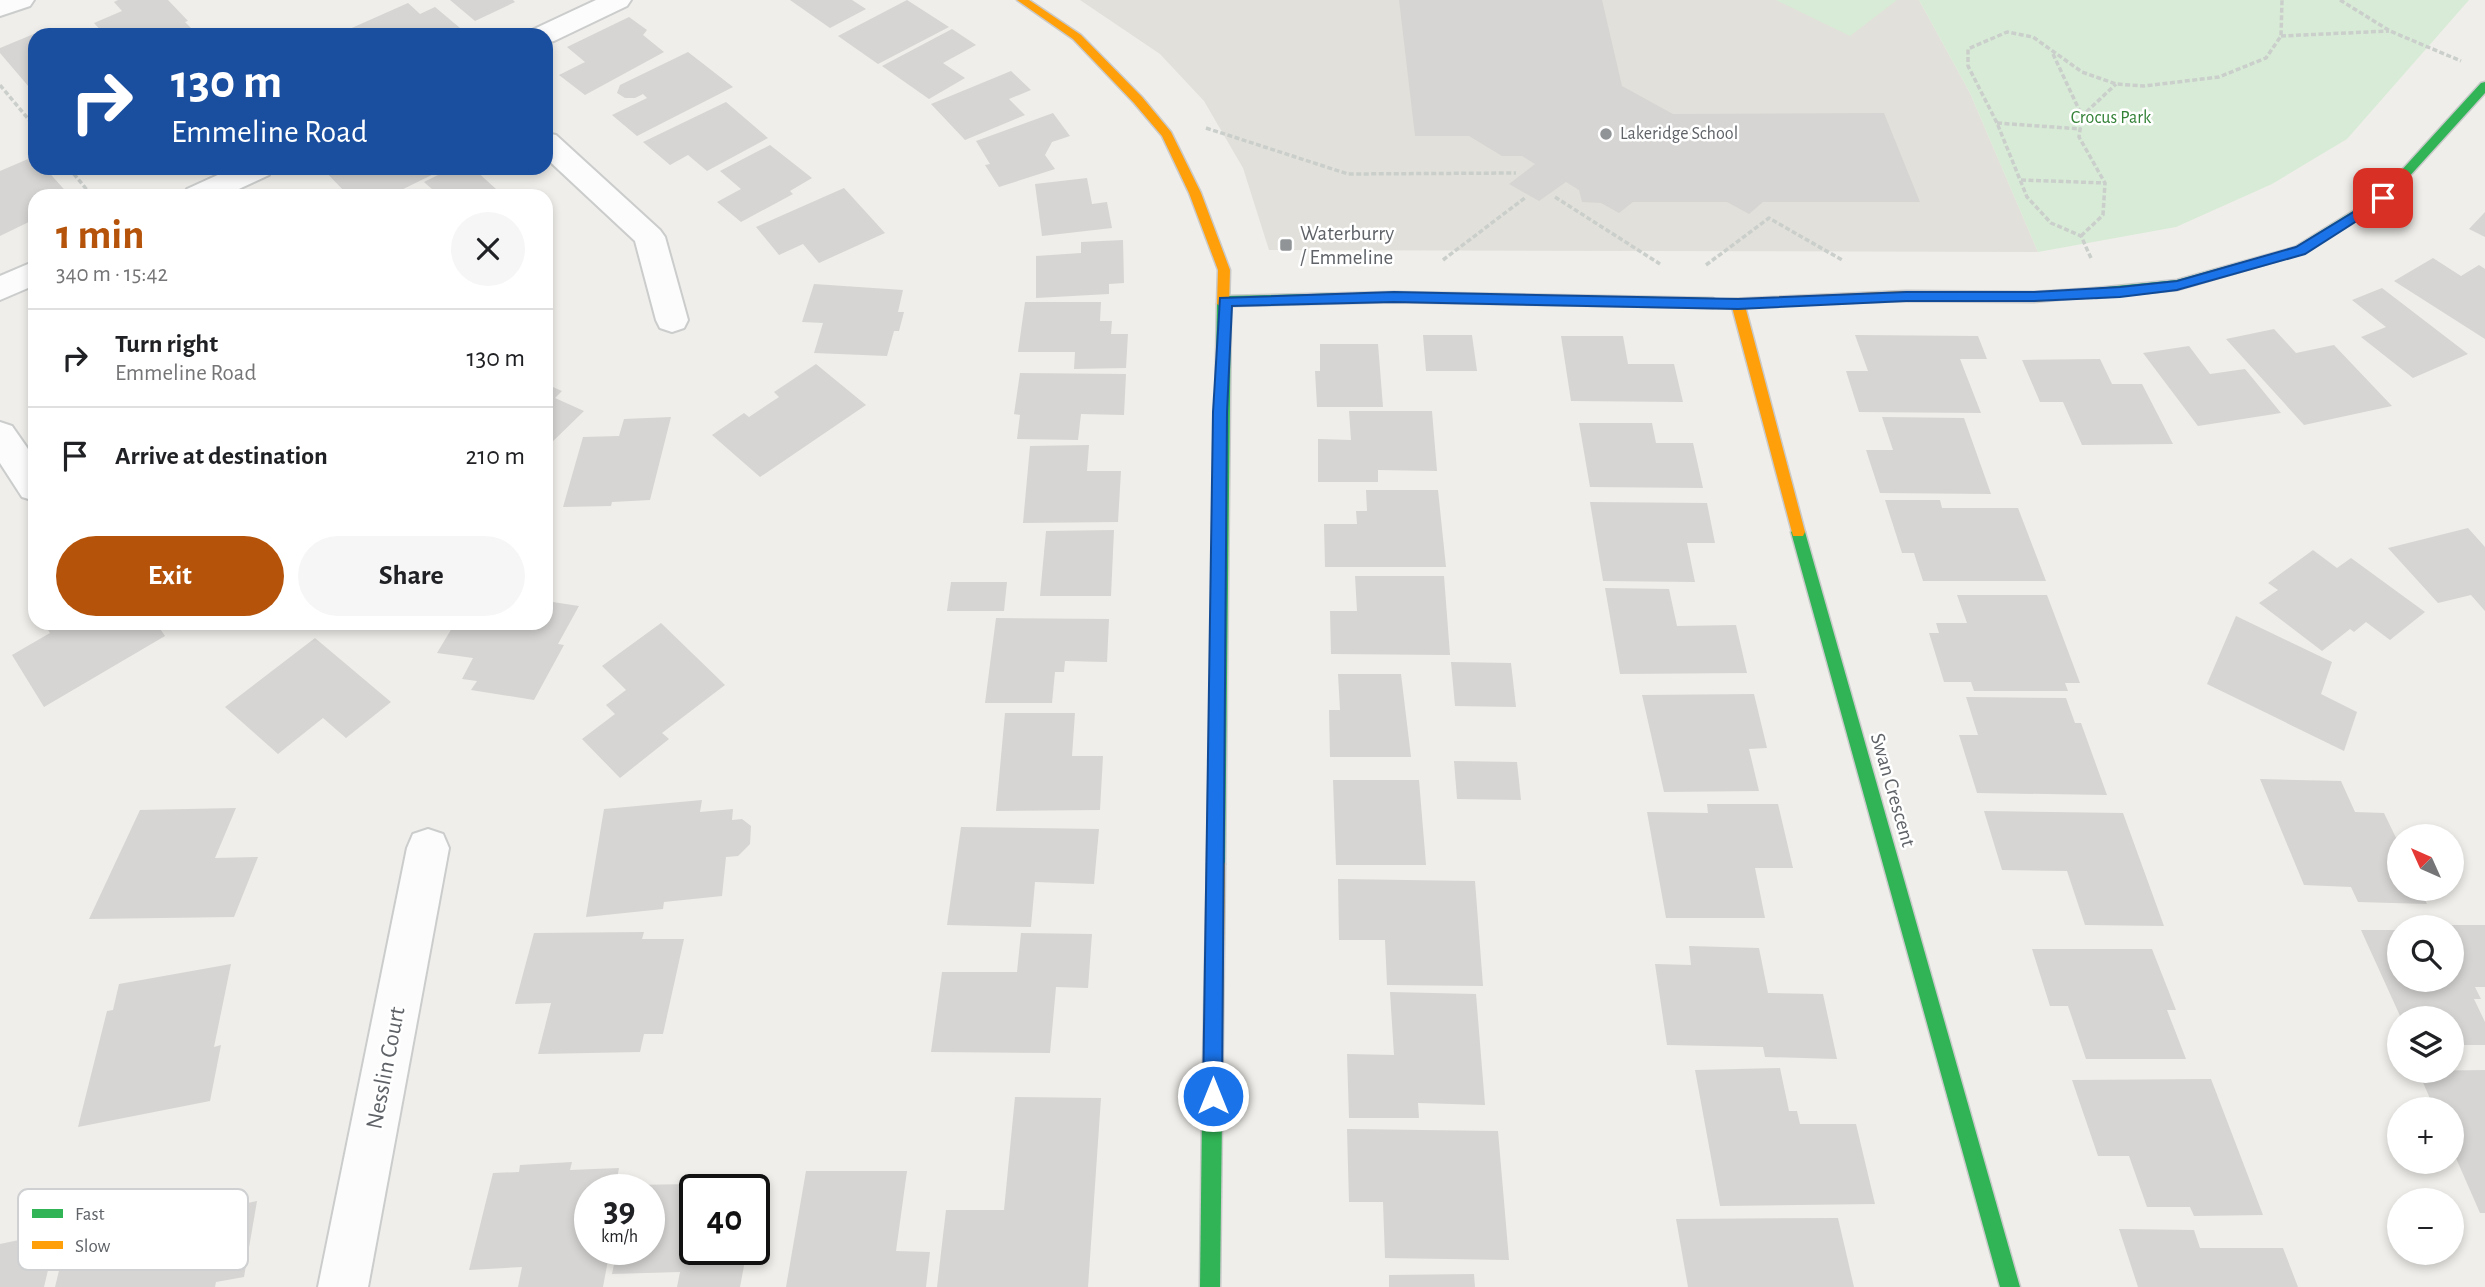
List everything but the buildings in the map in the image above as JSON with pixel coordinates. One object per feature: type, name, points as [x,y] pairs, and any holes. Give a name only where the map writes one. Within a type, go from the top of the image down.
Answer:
[{"type":"street","points":[[0,8],[21,0]]},
{"type":"street","points":[[553,31],[618,0]]},
{"type":"street","points":[[1022,0],[1077,37],[1138,100],[1167,135],[1195,193],[1224,270],[1210,1287]]},
{"type":"street","points":[[1225,301],[1394,297],[1738,304],[1906,296],[2034,297],[2120,292],[2177,285],[2300,250],[2383,198],[2485,86]]},
{"type":"street","points":[[553,148],[649,237],[672,320]]},
{"type":"street","points":[[213,189],[243,175]]},
{"type":"street","points":[[0,289],[28,275]]},
{"type":"street","name":"Swan Crescent","points":[[1738,304],[1802,545],[2010,1287]]},
{"type":"street","points":[[0,435],[28,477]]},
{"type":"street","name":"Nesslin Court","points":[[344,1287],[428,848]]},
{"type":"path","points":[[2096,264],[2088,254],[2081,236],[2051,223],[2026,197],[1997,123],[1968,66],[1968,49],[2007,32],[2033,37],[2053,54],[2082,72],[2116,84],[2144,86],[2218,77],[2266,58],[2281,36],[2282,0]]},
{"type":"path","points":[[2340,0],[2390,31],[2468,63]]},
{"type":"path","points":[[2281,36],[2390,31]]},
{"type":"path","points":[[2053,54],[2082,116],[2079,137],[2105,183],[2102,215],[2081,236]]},
{"type":"path","points":[[2082,116],[2116,84]]},
{"type":"path","points":[[0,85],[28,119]]},
{"type":"path","points":[[1997,123],[2081,129]]},
{"type":"path","points":[[1167,135],[1202,127],[1348,174],[1516,173]]},
{"type":"path","points":[[75,175],[86,189]]},
{"type":"path","points":[[2021,180],[2105,183]]},
{"type":"path","points":[[1435,266],[1525,197]]},
{"type":"path","points":[[1555,197],[1686,280],[1691,302]]},
{"type":"path","points":[[1686,280],[1769,218],[1852,265]]},
{"type":"shaded area","name":"Lakeridge School","points":[[1080,0],[1919,0],[1970,93],[2038,252],[1269,250],[1243,168],[1204,101],[1160,54]]},
{"type":"green space","points":[[1776,0],[1897,0],[1850,36]]},
{"type":"green space","name":"Crocus Park","points":[[1919,0],[2469,0],[2347,139],[2272,184],[2176,227],[2038,252],[1970,93]]},
{"type":"traffic: fast","points":[[2096,293],[2177,285],[2300,250],[2383,198],[2485,86]]},
{"type":"traffic: fast","points":[[1225,301],[1394,297],[1713,303]]},
{"type":"traffic: fast","points":[[1216,864],[1224,304]]},
{"type":"traffic: fast","points":[[1798,532],[2010,1287]]},
{"type":"traffic: fast","points":[[1210,1287],[1212,1115]]},
{"type":"traffic: slow","points":[[1022,0],[1077,37],[1138,100],[1167,135],[1195,193],[1224,270],[1224,304]]},
{"type":"traffic: slow","points":[[1713,303],[1906,296],[2034,297],[2096,293]]},
{"type":"traffic: slow","points":[[1738,304],[1798,532]]},
{"type":"traffic: slow","points":[[1212,1115],[1216,864]]},
{"type":"place","name":"Lakeridge School","points":[[1606,134]]},
{"type":"place","name":"Waterburry / Emmeline","points":[[1286,245]]},
{"type":"route","points":[[1213,1096],[1220,412],[1225,301],[1394,297],[1738,304],[1906,296],[2034,297],[2120,292],[2177,285],[2300,250],[2383,198]]}]
